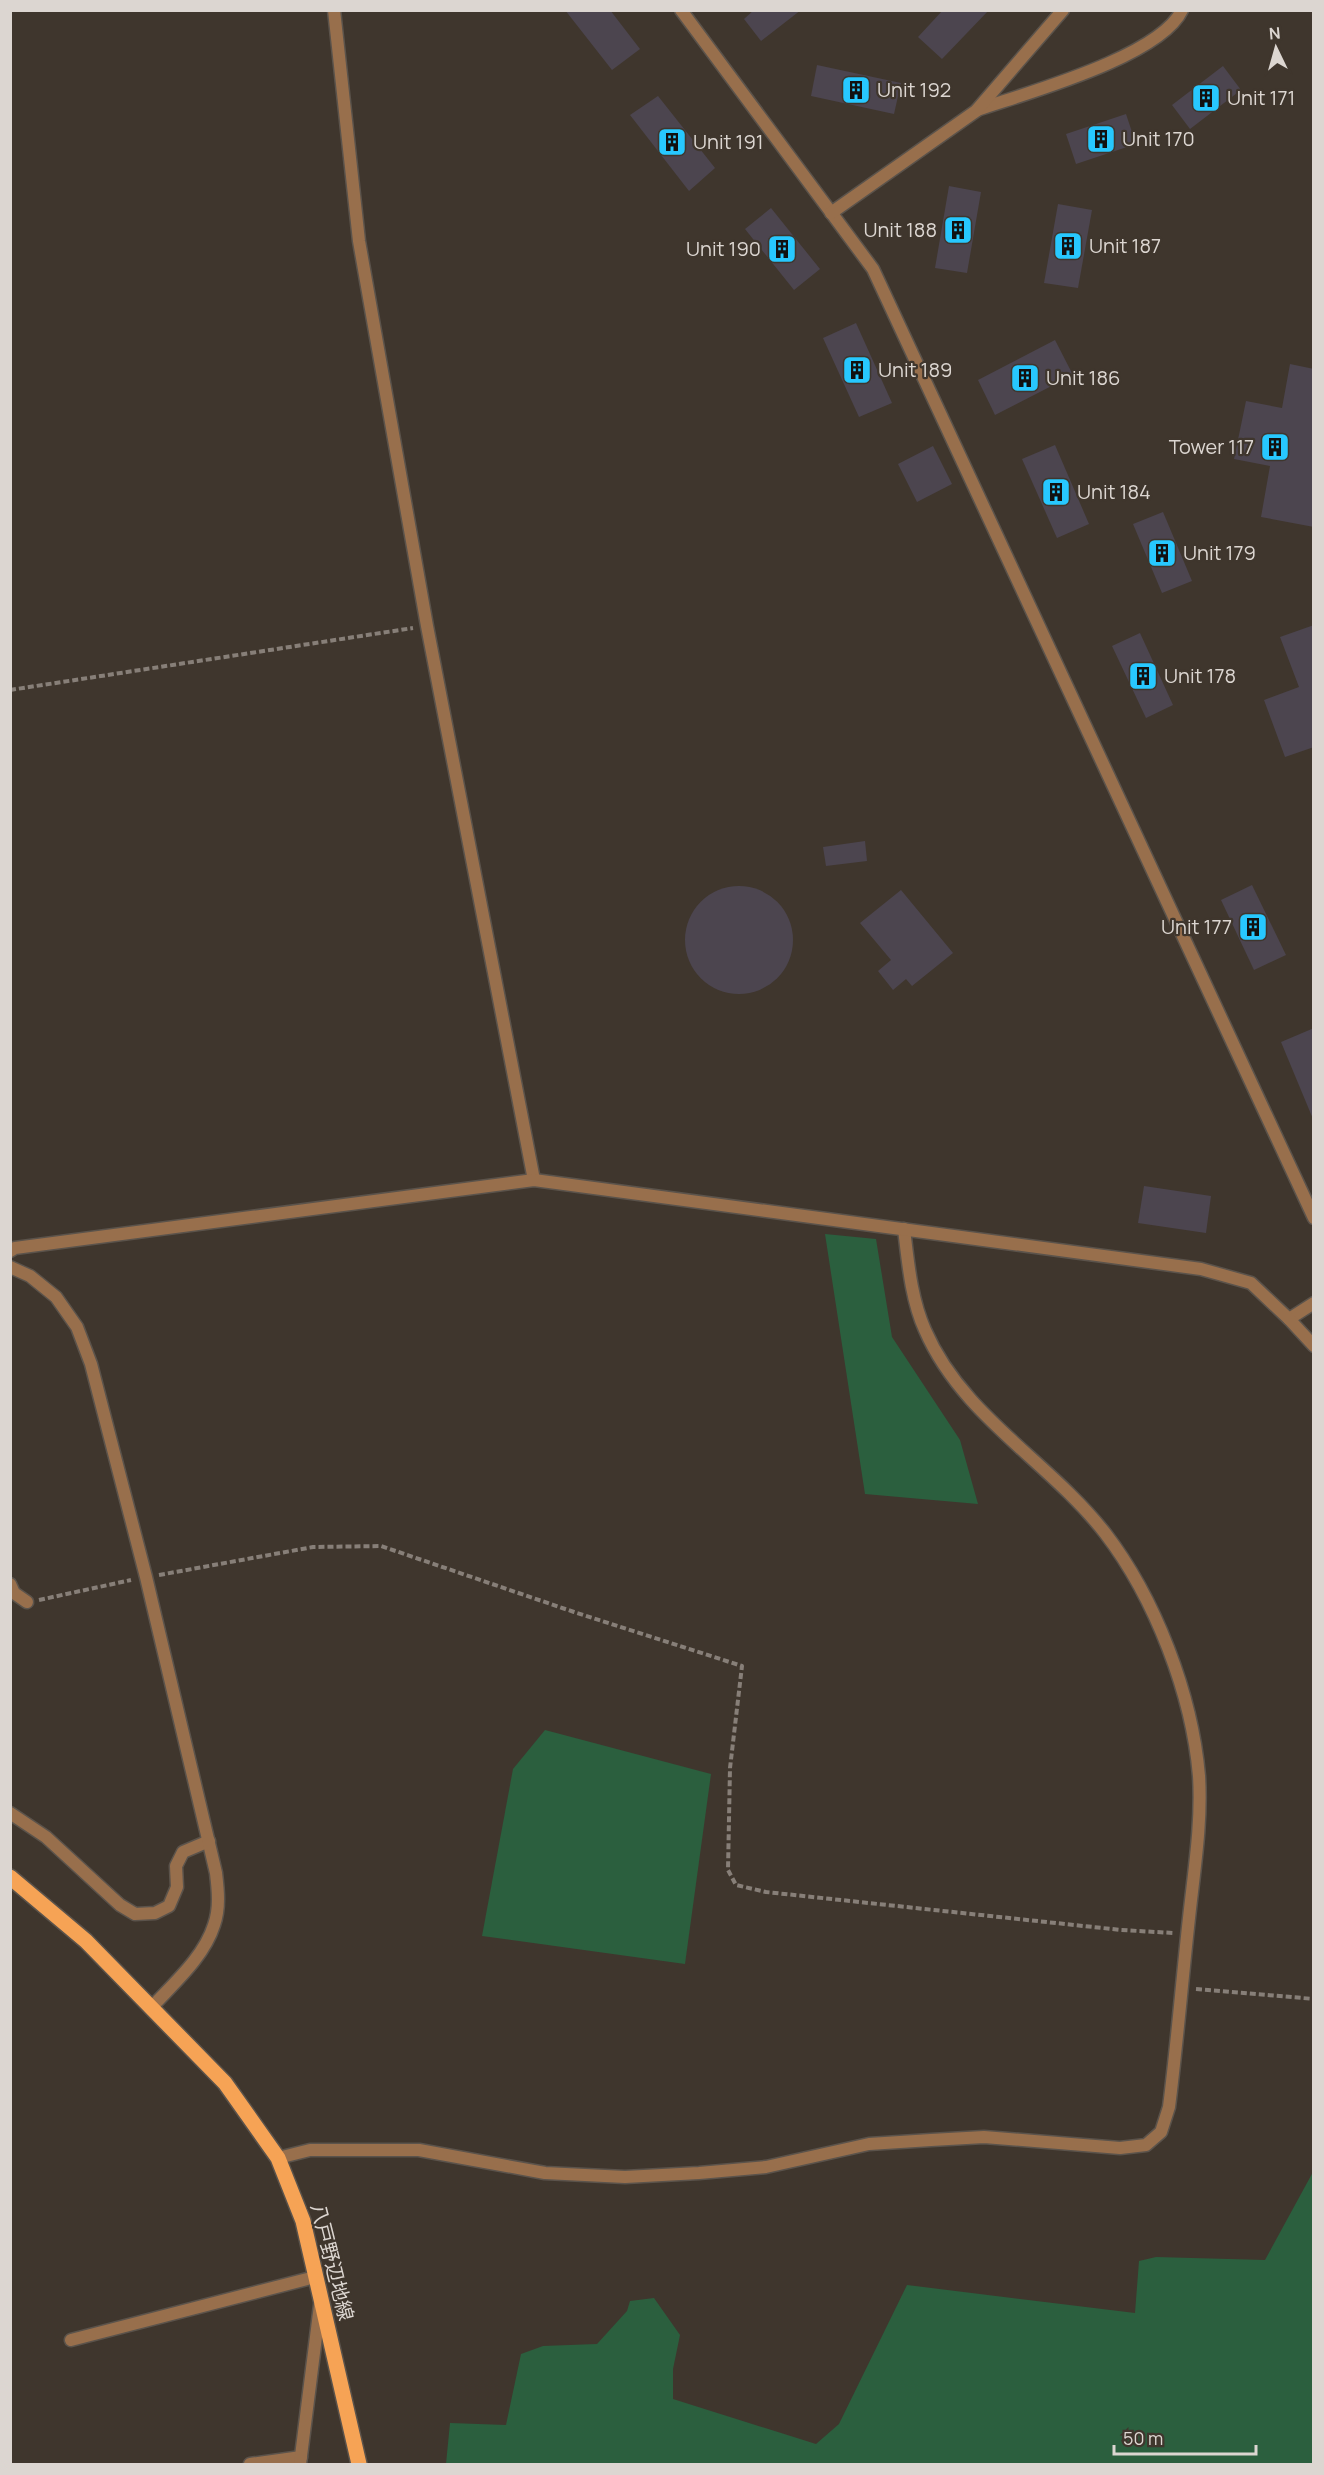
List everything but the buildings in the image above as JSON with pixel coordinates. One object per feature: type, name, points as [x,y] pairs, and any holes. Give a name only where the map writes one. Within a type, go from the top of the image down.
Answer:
[{"type":"main road","name":"八戸野辺地線","points":[[10,1877],[86,1941],[225,2083],[278,2158],[303,2221],[358,2464]]},
{"type":"street","points":[[334,10],[359,241],[427,626],[534,1180]]},
{"type":"street","points":[[681,10],[873,269],[1314,1218]]},
{"type":"street","points":[[831,213],[976,111],[1064,10]]},
{"type":"street","points":[[976,111],[1106,65],[1158,36],[1177,20],[1182,10]]},
{"type":"street","points":[[10,1251],[15,1248],[534,1180],[1201,1269],[1251,1283],[1289,1318],[1314,1346]]},
{"type":"street","points":[[278,2158],[310,2150],[353,2148],[419,2150],[545,2173],[625,2177],[766,2167],[869,2144],[984,2137],[1120,2148],[1146,2145],[1161,2132],[1169,2107],[1199,1824],[1199,1777],[1191,1723],[1178,1674],[1153,1616],[1131,1573],[1105,1533],[1062,1486],[980,1411],[950,1374],[924,1329],[910,1277],[904,1229]]},
{"type":"street","points":[[10,1267],[30,1276],[56,1297],[77,1327],[91,1364],[146,1577],[209,1841],[219,1899],[214,1925],[198,1956],[152,2007]]},
{"type":"street","points":[[1289,1318],[1314,1303]]},
{"type":"street","points":[[10,1584],[14,1593],[27,1602]]},
{"type":"street","points":[[10,1814],[46,1837],[120,1905],[135,1914],[155,1913],[169,1906],[177,1887],[176,1866],[183,1852],[209,1841]]},
{"type":"street","points":[[71,2340],[315,2277]]},
{"type":"street","points":[[250,2464],[300,2461],[321,2301]]},
{"type":"path","points":[[10,690],[427,626]]},
{"type":"path","points":[[27,1602],[146,1577],[314,1547],[381,1546],[742,1666],[734,1715],[730,1779],[728,1870],[736,1885],[789,1895],[1121,1930],[1187,1934]]},
{"type":"path","points":[[1183,1988],[1314,1999]]},
{"type":"green space","points":[[825,1234],[876,1239],[892,1337],[960,1440],[978,1504],[865,1494]]},
{"type":"green space","points":[[545,1730],[711,1774],[685,1964],[482,1936],[513,1769]]},
{"type":"green space","points":[[1313,2172],[1313,2464],[446,2464],[450,2423],[506,2425],[521,2354],[543,2346],[597,2344],[627,2311],[630,2301],[654,2298],[680,2335],[673,2369],[673,2399],[816,2444],[839,2424],[907,2285],[1135,2313],[1139,2261],[1156,2257],[1265,2260]]},
{"type":"place","name":"Unit 192","points":[[856,90]]},
{"type":"place","name":"Unit 171","points":[[1206,98]]},
{"type":"place","name":"Unit 170","points":[[1101,139]]},
{"type":"place","name":"Unit 191","points":[[672,142]]},
{"type":"place","name":"Unit 188","points":[[958,230]]},
{"type":"place","name":"Unit 187","points":[[1068,246]]},
{"type":"place","name":"Unit 190","points":[[782,249]]},
{"type":"place","name":"Unit 189","points":[[857,370]]},
{"type":"place","name":"Unit 186","points":[[1025,378]]},
{"type":"place","name":"Tower 117","points":[[1275,447]]},
{"type":"place","name":"Unit 184","points":[[1056,492]]},
{"type":"place","name":"Unit 179","points":[[1162,553]]},
{"type":"place","name":"Unit 178","points":[[1143,676]]},
{"type":"place","name":"Unit 177","points":[[1253,927]]}]
